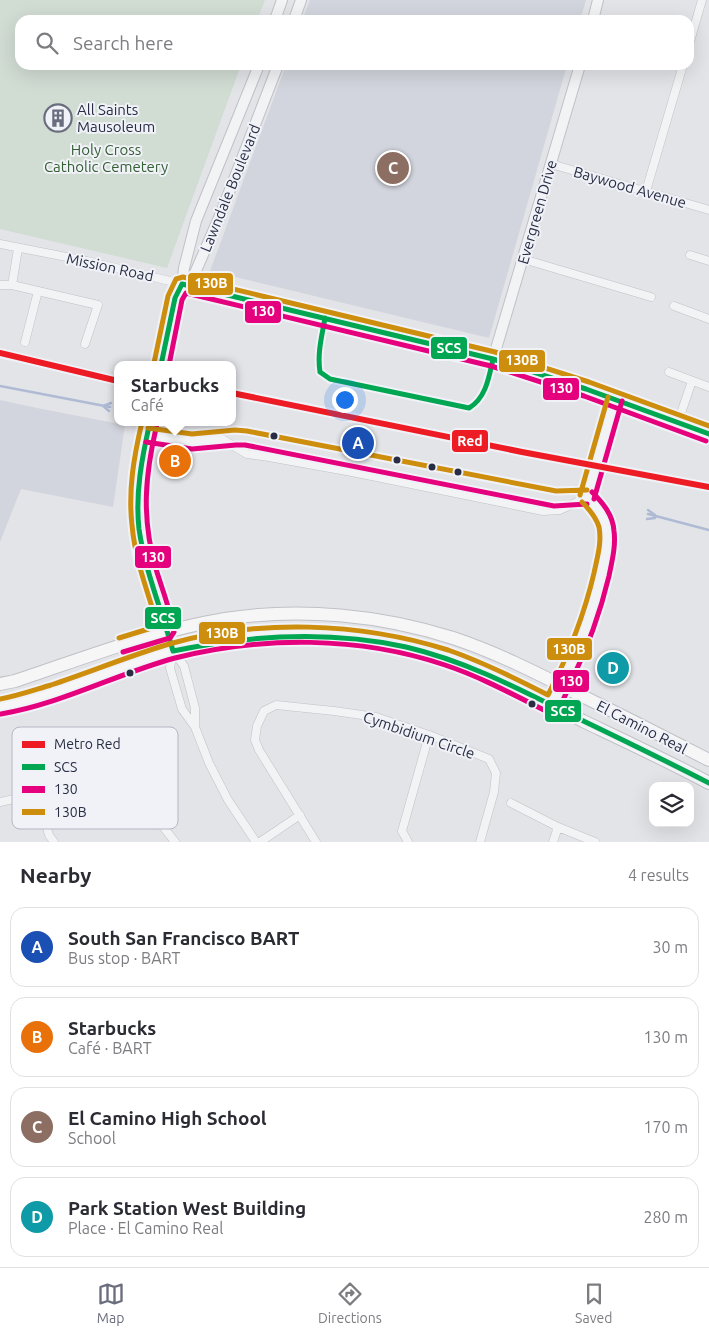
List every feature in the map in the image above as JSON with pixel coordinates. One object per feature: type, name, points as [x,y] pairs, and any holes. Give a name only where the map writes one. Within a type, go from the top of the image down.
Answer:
[{"type":"main road","name":"Mission Road","points":[[182,284],[494,359],[615,399],[709,434]]},
{"type":"main road","points":[[162,361],[175,298],[182,284]]},
{"type":"main road","points":[[149,426],[138,483],[138,519],[145,558],[173,652]]},
{"type":"main road","name":"El Camino Real","points":[[0,684],[15,681],[167,631],[226,619],[256,615],[310,614],[355,617],[422,629],[453,638],[512,661],[709,760]]},
{"type":"main road","name":"El Camino Real","points":[[0,708],[173,652],[226,640],[268,636],[320,636],[383,643],[416,650],[482,671],[709,783]]},
{"type":"street","points":[[277,15],[282,0]]},
{"type":"street","points":[[296,15],[301,0]]},
{"type":"street","points":[[594,15],[598,0]]},
{"type":"street","points":[[694,28],[702,0]]},
{"type":"street","name":"Lawndale Boulevard","points":[[182,284],[184,268],[196,221],[257,70]]},
{"type":"street","name":"Lawndale Boulevard","points":[[182,284],[196,273],[221,214],[276,70]]},
{"type":"street","name":"Evergreen Drive","points":[[494,359],[579,70]]},
{"type":"street","points":[[646,191],[682,70]]},
{"type":"street","name":"Baywood Avenue","points":[[551,164],[709,210]]},
{"type":"street","name":"Mission Road","points":[[0,244],[86,261],[182,284]]},
{"type":"street","points":[[12,285],[18,249]]},
{"type":"street","points":[[690,255],[709,262]]},
{"type":"street","points":[[523,259],[652,296]]},
{"type":"street","points":[[0,285],[12,285],[98,305],[85,344]]},
{"type":"street","points":[[25,342],[38,291]]},
{"type":"street","points":[[674,306],[709,318]]},
{"type":"street","points":[[669,372],[709,387]]},
{"type":"street","points":[[678,422],[692,381]]},
{"type":"street","points":[[147,435],[192,442],[222,439],[247,454],[352,472],[543,511],[560,510],[587,497],[615,399]]},
{"type":"street","points":[[551,705],[579,649],[590,620],[598,593],[606,549],[607,537],[604,519],[587,497]]},
{"type":"street","points":[[173,652],[170,668],[182,709],[195,727],[209,763],[228,800],[258,842],[300,815]]},
{"type":"street","points":[[173,652],[184,666],[195,708],[195,727]]},
{"type":"street","name":"Cymbidium Circle","points":[[316,842],[259,750],[255,740],[256,726],[264,711],[276,706],[376,717],[429,735],[489,759],[496,773],[494,792],[480,842]]},
{"type":"street","points":[[408,842],[402,831],[429,735]]},
{"type":"street","points":[[511,804],[595,842]]},
{"type":"street","points":[[553,842],[558,826]]},
{"type":"street","points":[[47,829],[54,842]]},
{"type":"street","points":[[166,829],[176,842]]},
{"type":"shaded area","points":[[310,0],[586,0],[582,15],[304,15]]},
{"type":"shaded area","points":[[284,70],[566,70],[489,338],[210,271]]},
{"type":"shaded area","points":[[0,400],[114,423],[114,426],[125,426],[113,507],[21,489],[0,542]]},
{"type":"green space","name":"Holy Cross Catholic Cemetery","points":[[0,0],[265,0],[259,15],[15,15],[15,70],[239,70],[167,268],[0,229]]},
{"type":"waterway","points":[[0,386],[110,407]]},
{"type":"waterway","points":[[109,411],[103,406],[111,403]]},
{"type":"waterway","points":[[648,510],[655,515]]},
{"type":"waterway","points":[[648,514],[709,530]]},
{"type":"waterway","points":[[647,519],[655,518]]},
{"type":"metro line","name":"Red","points":[[0,353],[114,380]]},
{"type":"metro line","name":"Red","points":[[236,394],[522,452],[709,487]]},
{"type":"transit line","name":"130B","points":[[154,361],[168,296],[176,279],[183,277],[495,352],[589,382],[709,426]]},
{"type":"transit line","name":"SCS","points":[[182,284],[493,359],[586,389],[709,434]]},
{"type":"transit line","name":"SCS","points":[[162,361],[175,298],[182,284]]},
{"type":"transit line","name":"130","points":[[170,361],[182,300],[186,293],[491,366],[584,396],[706,441]]},
{"type":"transit line","name":"SCS","points":[[325,318],[320,345],[319,365],[320,372],[330,379],[469,408],[475,404],[483,393],[493,359]]},
{"type":"transit line","name":"130B","points":[[580,495],[608,397]]},
{"type":"transit line","name":"130","points":[[594,499],[622,401]]},
{"type":"transit line","name":"130B","points":[[119,638],[158,626],[139,564],[131,512],[133,473],[141,426]]},
{"type":"transit line","name":"SCS","points":[[149,426],[139,489],[139,529],[149,576],[173,651],[231,641],[289,637],[348,638],[406,647],[450,660],[492,677],[709,783]]},
{"type":"transit line","name":"130","points":[[123,652],[170,638],[174,632],[169,608],[151,550],[148,532],[147,479],[157,426]]},
{"type":"transit line","name":"130B","points":[[148,428],[192,434],[235,430],[247,431],[556,491],[587,490]]},
{"type":"transit line","name":"130","points":[[146,442],[192,449],[245,445],[554,506],[587,504]]},
{"type":"transit line","name":"130","points":[[1,714],[67,696],[175,658],[242,646],[310,642],[345,644],[412,655],[472,675],[548,712],[552,711],[562,702],[576,671],[602,604],[609,576],[614,548],[612,520],[604,505],[592,492]]},
{"type":"transit line","name":"130B","points":[[0,699],[51,685],[169,644],[203,636],[238,630],[308,627],[344,629],[379,634],[448,650],[511,676],[548,695],[569,651],[580,620],[590,589],[599,550],[599,527],[592,513],[582,502]]},
{"type":"place","name":"All Saints Mausoleum","points":[[58,118]]},
{"type":"place","name":"El Camino High School","points":[[393,168]]},
{"type":"place","name":"South San Francisco BART","points":[[358,443]]},
{"type":"place","name":"Starbucks","points":[[175,461]]},
{"type":"place","name":"Park Station West Building","points":[[613,668]]}]
